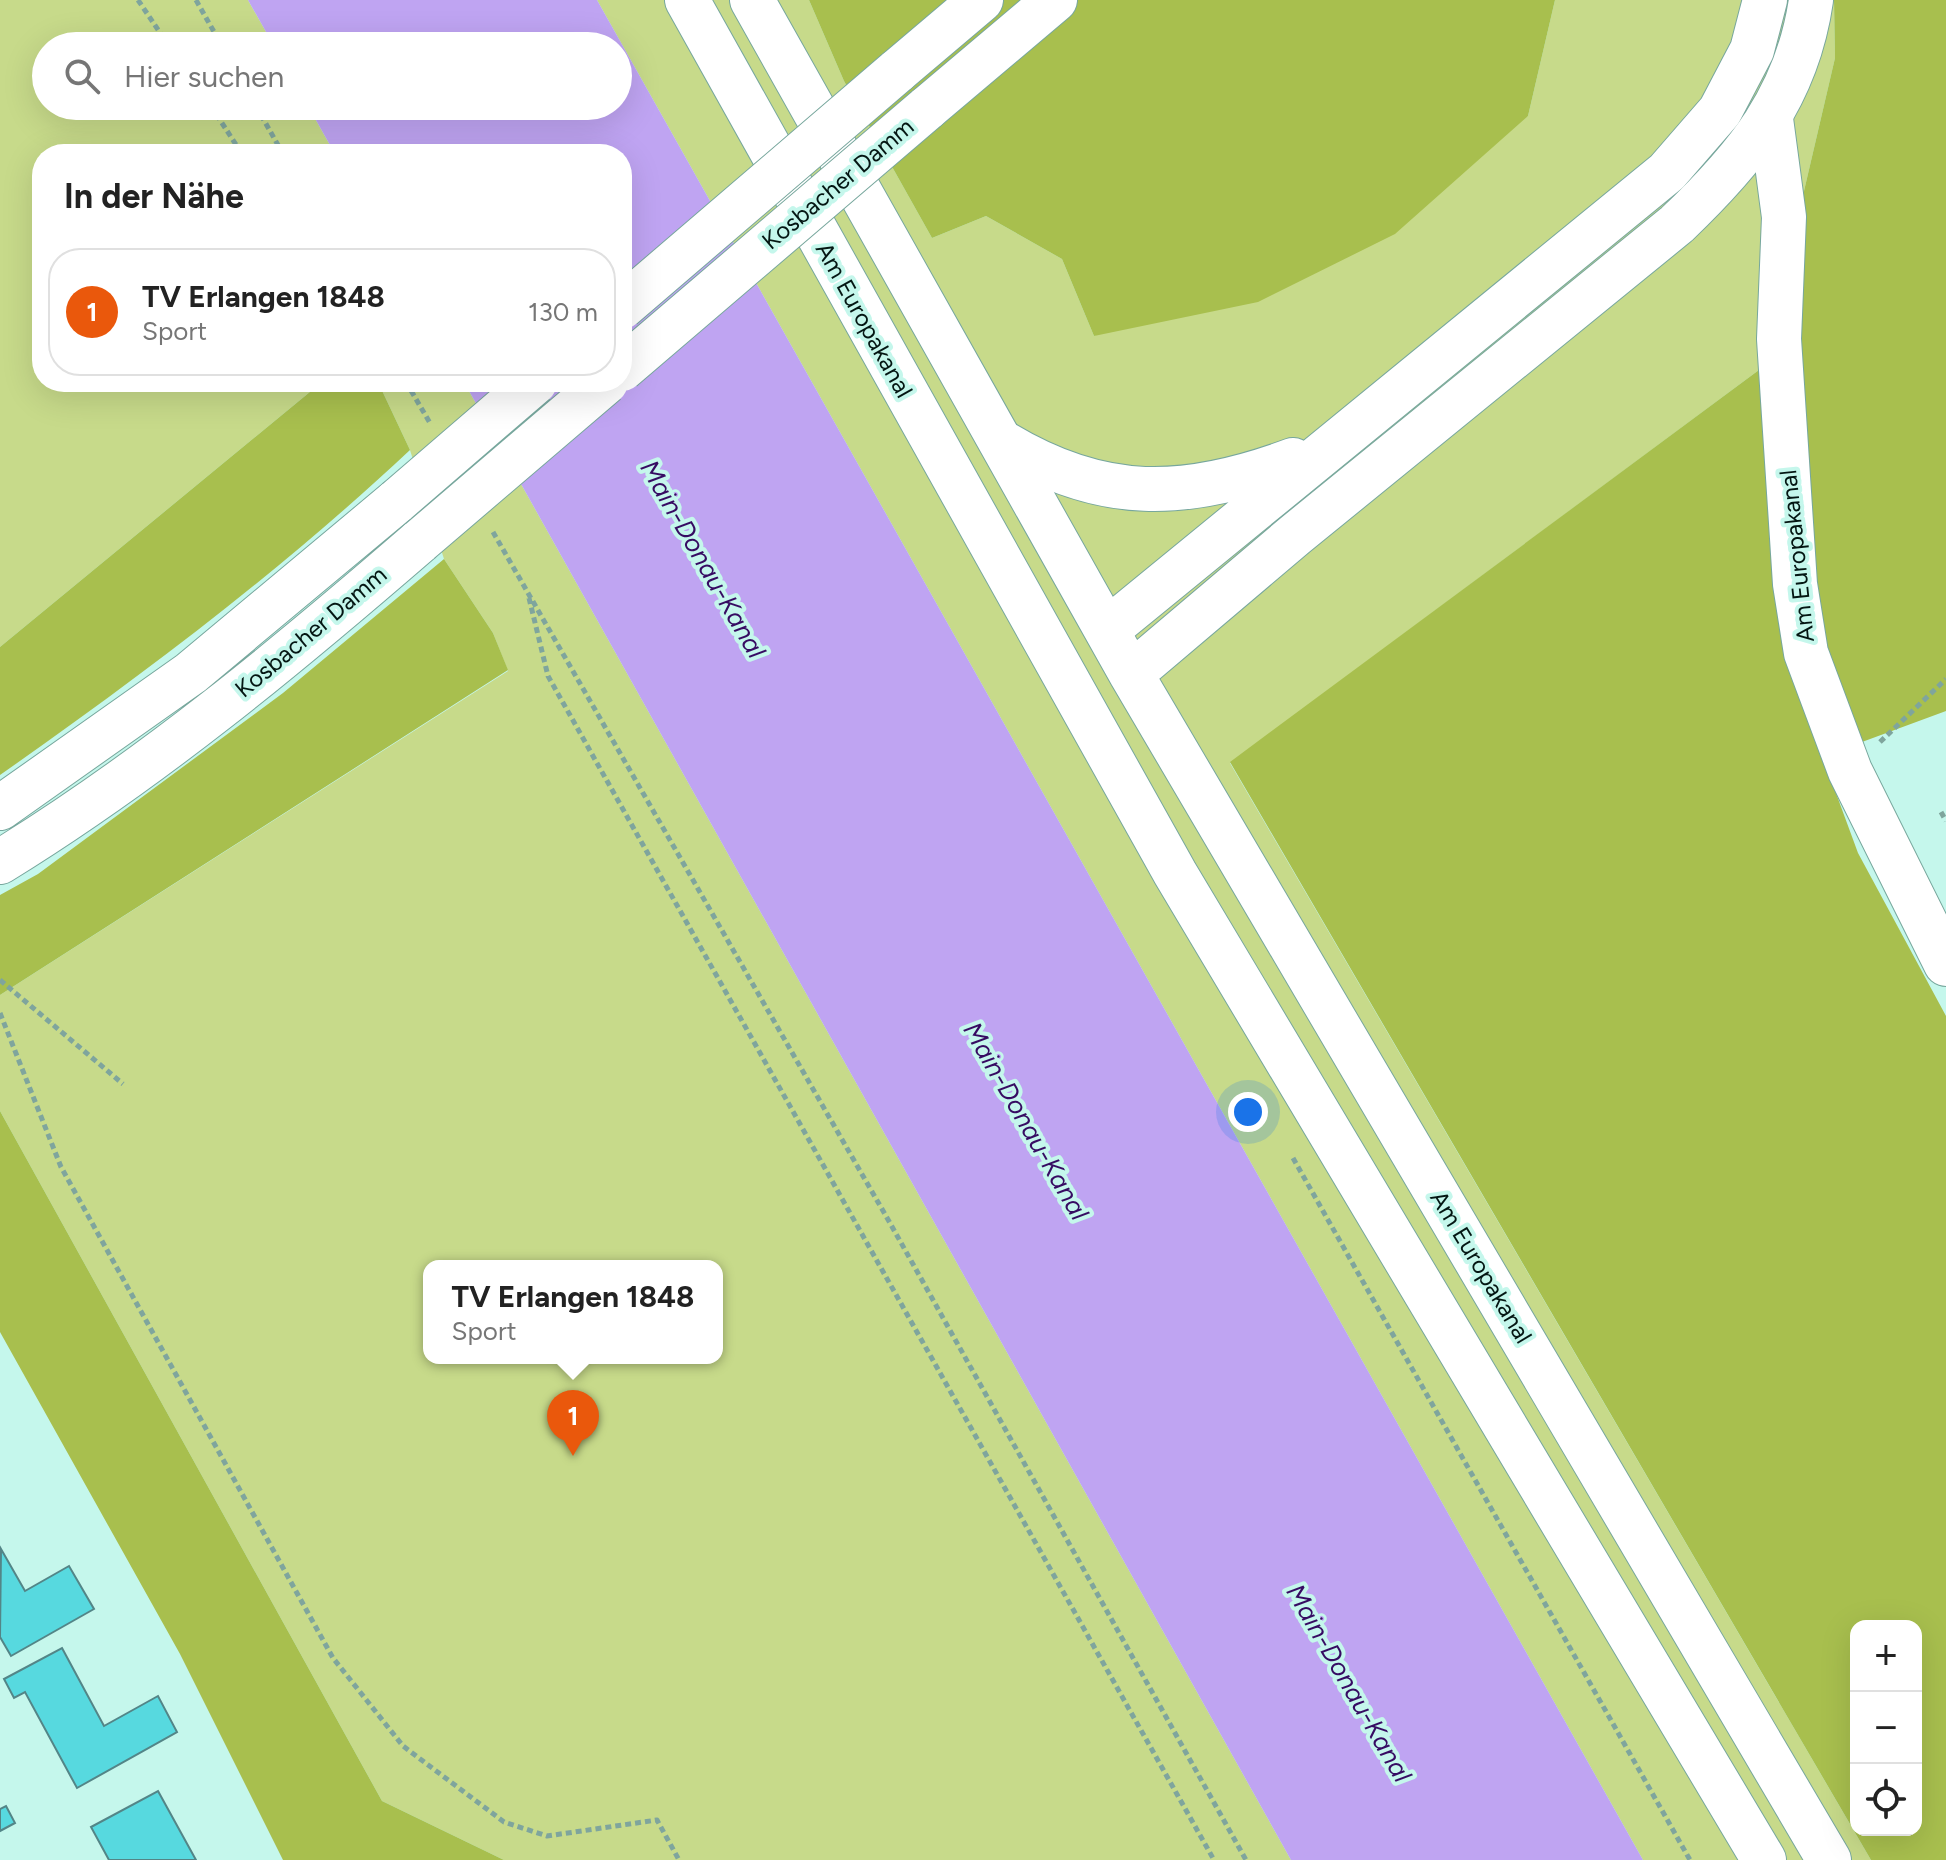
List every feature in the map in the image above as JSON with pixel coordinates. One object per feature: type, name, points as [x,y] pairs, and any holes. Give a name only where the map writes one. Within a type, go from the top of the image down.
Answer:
[{"type":"main road","name":"Am Europakanal","points":[[687,0],[1284,1059],[1764,1860]]},
{"type":"main road","name":"Am Europakanal","points":[[752,0],[1002,442],[1112,655],[1829,1860]]},
{"type":"main road","name":"Kosbacher Damm","points":[[632,298],[981,0]]},
{"type":"main road","name":"Kosbacher Damm","points":[[632,360],[1055,0]]},
{"type":"main road","points":[[1084,707],[1112,655],[1325,448],[1667,172],[1720,111],[1752,50],[1765,0]]},
{"type":"main road","points":[[1046,638],[1112,655],[1295,535],[1677,224],[1709,194],[1771,119],[1805,41],[1811,0]]},
{"type":"main road","name":"Am Europakanal","points":[[1771,119],[1784,217],[1779,339],[1795,584],[1806,653],[1850,771],[1946,964]]},
{"type":"main road","name":"Kosbacher Damm","points":[[0,808],[191,673],[523,392]]},
{"type":"main road","name":"Kosbacher Damm","points":[[0,862],[108,793],[260,676],[594,392]]},
{"type":"main road","points":[[1002,442],[1042,466],[1065,474],[1143,489],[1237,481],[1325,448]]},
{"type":"path","points":[[138,0],[160,32]]},
{"type":"path","points":[[196,0],[214,32]]},
{"type":"path","points":[[220,120],[236,144]]},
{"type":"path","points":[[264,120],[277,144]]},
{"type":"path","points":[[1214,1860],[548,676],[526,589],[882,1210],[1246,1860]]},
{"type":"path","points":[[1850,771],[1946,679]]},
{"type":"path","points":[[1941,812],[1946,821]]},
{"type":"path","points":[[0,980],[123,1084]]},
{"type":"path","points":[[0,1013],[61,1167],[333,1658],[403,1746],[504,1822],[547,1836],[657,1820],[679,1860]]},
{"type":"green space","points":[[0,0],[248,0],[266,32],[32,32],[32,120],[316,120],[329,144],[32,144],[32,392],[310,392],[0,647]]},
{"type":"green space","points":[[597,0],[809,0],[844,81],[932,238],[986,216],[1062,259],[1094,336],[1528,116],[1555,0],[1834,0],[1835,58],[1763,367],[1230,763],[1850,1824],[1850,1836],[1857,1836],[1871,1860],[1643,1860],[632,62],[632,32],[615,32]]},
{"type":"green space","points":[[809,0],[1555,0],[1528,116],[1395,234],[1258,302],[1094,336],[1062,259],[986,216],[932,238],[844,81]]},
{"type":"green space","points":[[1834,0],[1946,0],[1946,711],[1862,742],[1826,766],[1858,853],[1946,1016],[1946,1860],[1871,1860],[1857,1836],[1922,1836],[1922,1620],[1850,1620],[1850,1824],[1230,762],[1763,367],[1835,58]]},
{"type":"green space","points":[[310,392],[383,392],[410,450],[312,537],[211,620],[0,775],[0,647]]},
{"type":"green space","points":[[383,392],[470,392],[1291,1860],[504,1860],[382,1801],[0,1111],[0,995],[508,671],[493,633],[444,559],[410,450]]},
{"type":"green space","points":[[444,559],[493,633],[508,670],[0,995],[0,895],[38,874],[283,693]]},
{"type":"green space","points":[[0,1111],[382,1801],[504,1860],[283,1860],[180,1654],[0,1332]]},
{"type":"water","points":[[248,0],[597,0],[615,32],[266,32]]},
{"type":"water","name":"Main-Donau-Kanal","points":[[632,62],[1643,1860],[1291,1860],[470,392],[632,392],[632,144],[329,144],[316,120],[632,120]]},
{"type":"building","points":[[1,1549],[25,1591],[69,1566],[94,1609],[11,1656],[0,1637]]},
{"type":"building","points":[[62,1648],[104,1726],[158,1696],[177,1732],[77,1788],[25,1692],[14,1698],[4,1679]]},
{"type":"building","points":[[158,1791],[196,1860],[109,1860],[91,1827]]},
{"type":"building","points":[[6,1806],[15,1823],[0,1831],[0,1809]]},
{"type":"place","name":"TV Erlangen 1848","points":[[573,1456]]}]
